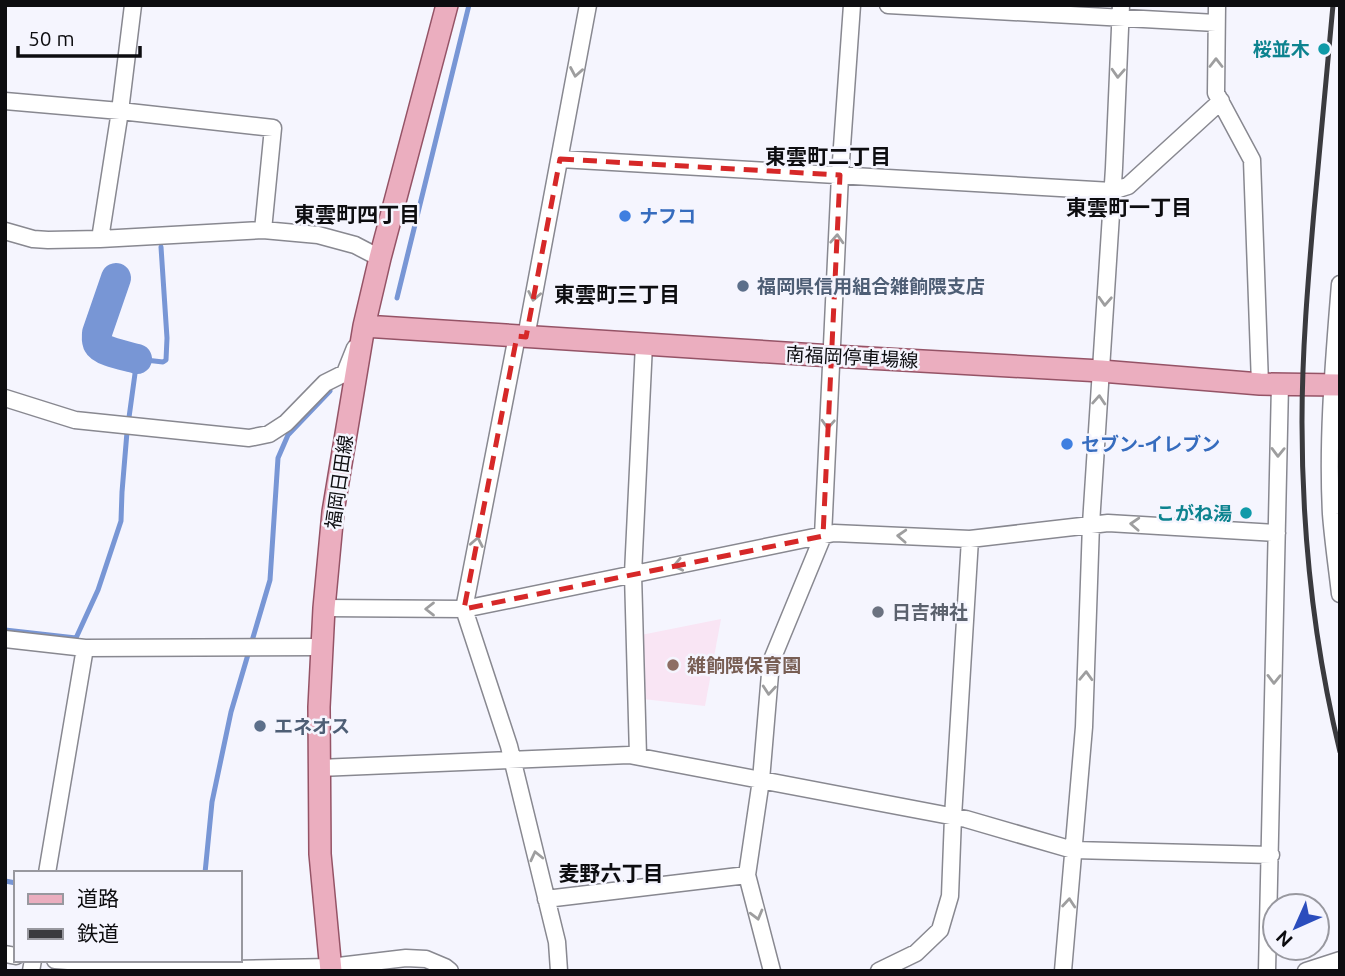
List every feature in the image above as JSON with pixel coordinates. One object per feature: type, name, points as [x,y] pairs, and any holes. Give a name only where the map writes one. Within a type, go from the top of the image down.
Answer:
[{"type":"main road","name":"福岡日田線","points":[[331,969],[320,854],[319,707],[321,647],[333,512],[364,326],[447,5]]},
{"type":"main road","name":"南福岡停車場線","points":[[364,326],[1101,371],[1270,384],[1336,385]]},
{"type":"street","points":[[100,239],[133,5]]},
{"type":"street","points":[[559,971],[557,942],[512,759],[464,609],[560,159],[588,5]]},
{"type":"street","points":[[772,971],[747,875],[761,780],[771,662],[823,536],[840,175],[852,5]]},
{"type":"street","points":[[888,5],[1121,12],[1216,23]]},
{"type":"street","points":[[1217,5],[1216,93],[1252,160],[1270,384],[1277,533],[1267,971]]},
{"type":"street","points":[[1063,971],[1084,727],[1091,524],[1121,12]]},
{"type":"street","points":[[5,101],[273,128],[263,230]]},
{"type":"street","points":[[560,159],[1112,191],[1128,186],[1221,102]]},
{"type":"street","points":[[5,231],[40,240],[263,230],[318,235],[355,245],[380,258]]},
{"type":"street","points":[[1340,284],[1330,459],[1331,513],[1340,594]]},
{"type":"street","points":[[5,398],[75,420],[250,438],[269,434],[286,424],[326,383],[345,373],[364,326]]},
{"type":"street","points":[[638,756],[634,574],[644,344]]},
{"type":"street","points":[[324,608],[464,609],[834,533],[970,539],[1108,523],[1277,533]]},
{"type":"street","points":[[880,971],[916,953],[940,930],[950,896],[970,539]]},
{"type":"street","points":[[5,639],[85,648],[321,647]]},
{"type":"street","points":[[47,871],[85,648]]},
{"type":"street","points":[[319,768],[629,755],[966,819],[1073,850],[1270,855]]},
{"type":"street","points":[[547,899],[747,875]]},
{"type":"street","points":[[81,962],[185,970],[331,969],[406,958],[426,959],[450,971]]},
{"type":"street","points":[[1306,971],[1340,960]]},
{"type":"street","points":[[1330,971],[1340,965]]},
{"type":"highlighted area","points":[[560,159],[840,175],[823,536],[464,609],[517,336],[526,337]]},
{"type":"shaded area","points":[[721,619],[705,706],[643,699],[641,635]]},
{"type":"waterway","points":[[397,298],[469,5]]},
{"type":"waterway","points":[[5,630],[76,638],[98,590],[121,521],[127,432],[137,359],[163,362],[166,360],[161,247]]},
{"type":"waterway","points":[[116,278],[97,333],[97,341],[100,347],[137,359]]},
{"type":"waterway","points":[[205,871],[212,802],[231,712],[270,580],[278,458],[288,435],[330,391]]},
{"type":"waterway","points":[[5,881],[14,883]]},
{"type":"railway","points":[[1333,5],[1308,290],[1302,422],[1304,505],[1311,588],[1323,671],[1340,752]]},
{"type":"place","name":"桜並木","points":[[1324,49]]},
{"type":"place","name":"ナフコ","points":[[625,216]]},
{"type":"place","name":"福岡県信用組合雑餉隈支店","points":[[743,286]]},
{"type":"place","name":"セブン-イレブン","points":[[1067,444]]},
{"type":"place","name":"こがね湯","points":[[1246,513]]},
{"type":"place","name":"日吉神社","points":[[878,612]]},
{"type":"place","name":"雑餉隈保育園","points":[[673,665]]},
{"type":"place","name":"エネオス","points":[[260,726]]},
{"type":"district","name":"東雲町二丁目","points":[[828,156]]},
{"type":"district","name":"東雲町一丁目","points":[[1129,207]]},
{"type":"district","name":"東雲町四丁目","points":[[357,214]]},
{"type":"district","name":"東雲町三丁目","points":[[617,294]]},
{"type":"district","name":"麦野六丁目","points":[[611,873]]}]
